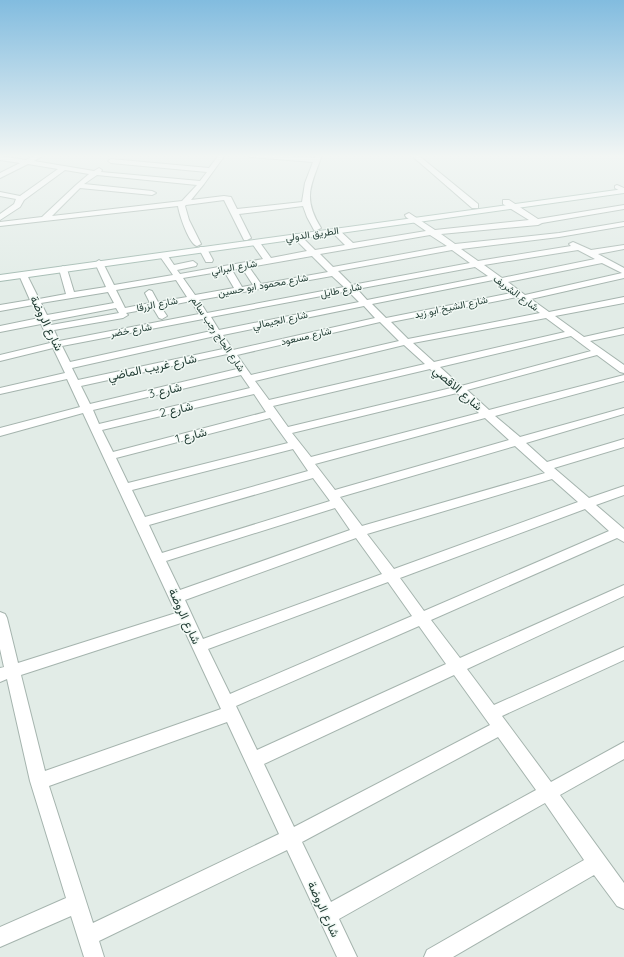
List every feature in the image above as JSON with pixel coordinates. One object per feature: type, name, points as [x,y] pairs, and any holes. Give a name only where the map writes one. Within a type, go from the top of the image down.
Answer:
[{"type":"street","points":[[0,218],[17,206],[19,200]]},
{"type":"street","points":[[43,220],[64,200]]},
{"type":"street","points":[[131,209],[143,200]]},
{"type":"street","points":[[186,200],[183,203],[181,210],[200,247],[209,260]]},
{"type":"street","points":[[0,224],[219,200]]},
{"type":"street","points":[[226,200],[251,240],[269,261]]},
{"type":"street","points":[[305,200],[307,212],[317,228]]},
{"type":"street","points":[[467,200],[475,206]]},
{"type":"street","name":"الطريق الدولي","points":[[300,234],[317,228],[542,200]]},
{"type":"street","points":[[234,212],[305,204]]},
{"type":"street","points":[[509,204],[536,222],[589,253],[624,271]]},
{"type":"street","name":"الطريق الدولي","points":[[0,278],[200,247],[335,231],[475,206],[509,204]]},
{"type":"street","name":"شارع البراني","points":[[0,308],[432,232],[536,222],[624,208]]},
{"type":"street","name":"شارع الشريف","points":[[412,217],[599,352],[621,365]]},
{"type":"street","name":"شارع محمود ابو حسين","points":[[192,297],[258,286],[281,285],[332,271],[453,247],[559,235],[624,224]]},
{"type":"street","points":[[335,231],[351,246]]},
{"type":"street","name":"شارع الاقصي","points":[[300,234],[313,253],[406,342],[621,534]]},
{"type":"street","name":"شارع طايل","points":[[206,316],[476,264],[579,247]]},
{"type":"street","points":[[589,253],[624,247]]},
{"type":"street","name":"الطريق الدولي","points":[[0,272],[159,253]]},
{"type":"street","name":"شارع الحاج رجب سالم","points":[[159,253],[172,268],[206,316],[269,409],[548,792],[624,899]]},
{"type":"street","name":"شارع الجيمالي","points":[[71,375],[217,333],[365,303],[602,260]]},
{"type":"street","points":[[99,263],[122,312]]},
{"type":"street","points":[[172,268],[193,264]]},
{"type":"street","points":[[244,265],[258,286]]},
{"type":"street","points":[[227,268],[239,289]]},
{"type":"street","points":[[63,269],[71,296]]},
{"type":"street","name":"شارع الروضة","points":[[24,275],[347,957]]},
{"type":"street","name":"شارع الشيخ ابو زيد","points":[[383,320],[520,296],[624,275]]},
{"type":"street","points":[[149,293],[162,316]]},
{"type":"street","name":"شارع الزرقا","points":[[0,329],[122,312],[192,297]]},
{"type":"street","name":"شارع 3","points":[[0,432],[87,408],[406,342],[624,300]]},
{"type":"street","name":"شارع خضر","points":[[0,358],[57,344],[206,316]]},
{"type":"street","name":"شارع مسعود","points":[[230,352],[383,320]]},
{"type":"street","points":[[583,340],[624,331]]},
{"type":"street","name":"شارع 1","points":[[110,456],[269,409],[432,365],[572,332]]},
{"type":"street","name":"شارع غريب الماضي","points":[[71,375],[230,352]]},
{"type":"street","points":[[285,431],[460,389],[599,352]]},
{"type":"street","points":[[0,391],[71,375]]},
{"type":"street","points":[[141,523],[311,467],[488,414],[624,378]]},
{"type":"street","name":"شارع 2","points":[[96,428],[256,390]]},
{"type":"street","points":[[158,559],[334,499],[518,441],[624,411]]},
{"type":"street","points":[[176,597],[358,532],[551,470],[624,443]]},
{"type":"street","points":[[125,488],[295,445]]},
{"type":"street","points":[[200,646],[624,490]]},
{"type":"street","points":[[39,781],[229,708],[421,618],[621,534]]},
{"type":"street","points":[[254,760],[624,590]]},
{"type":"street","points":[[7,673],[185,616]]},
{"type":"street","points":[[0,618],[7,673],[94,957]]},
{"type":"street","points":[[88,936],[291,838],[496,721],[624,653]]},
{"type":"street","points":[[327,914],[624,750]]},
{"type":"street","points":[[434,957],[597,863]]},
{"type":"street","points":[[0,937],[78,903]]}]
